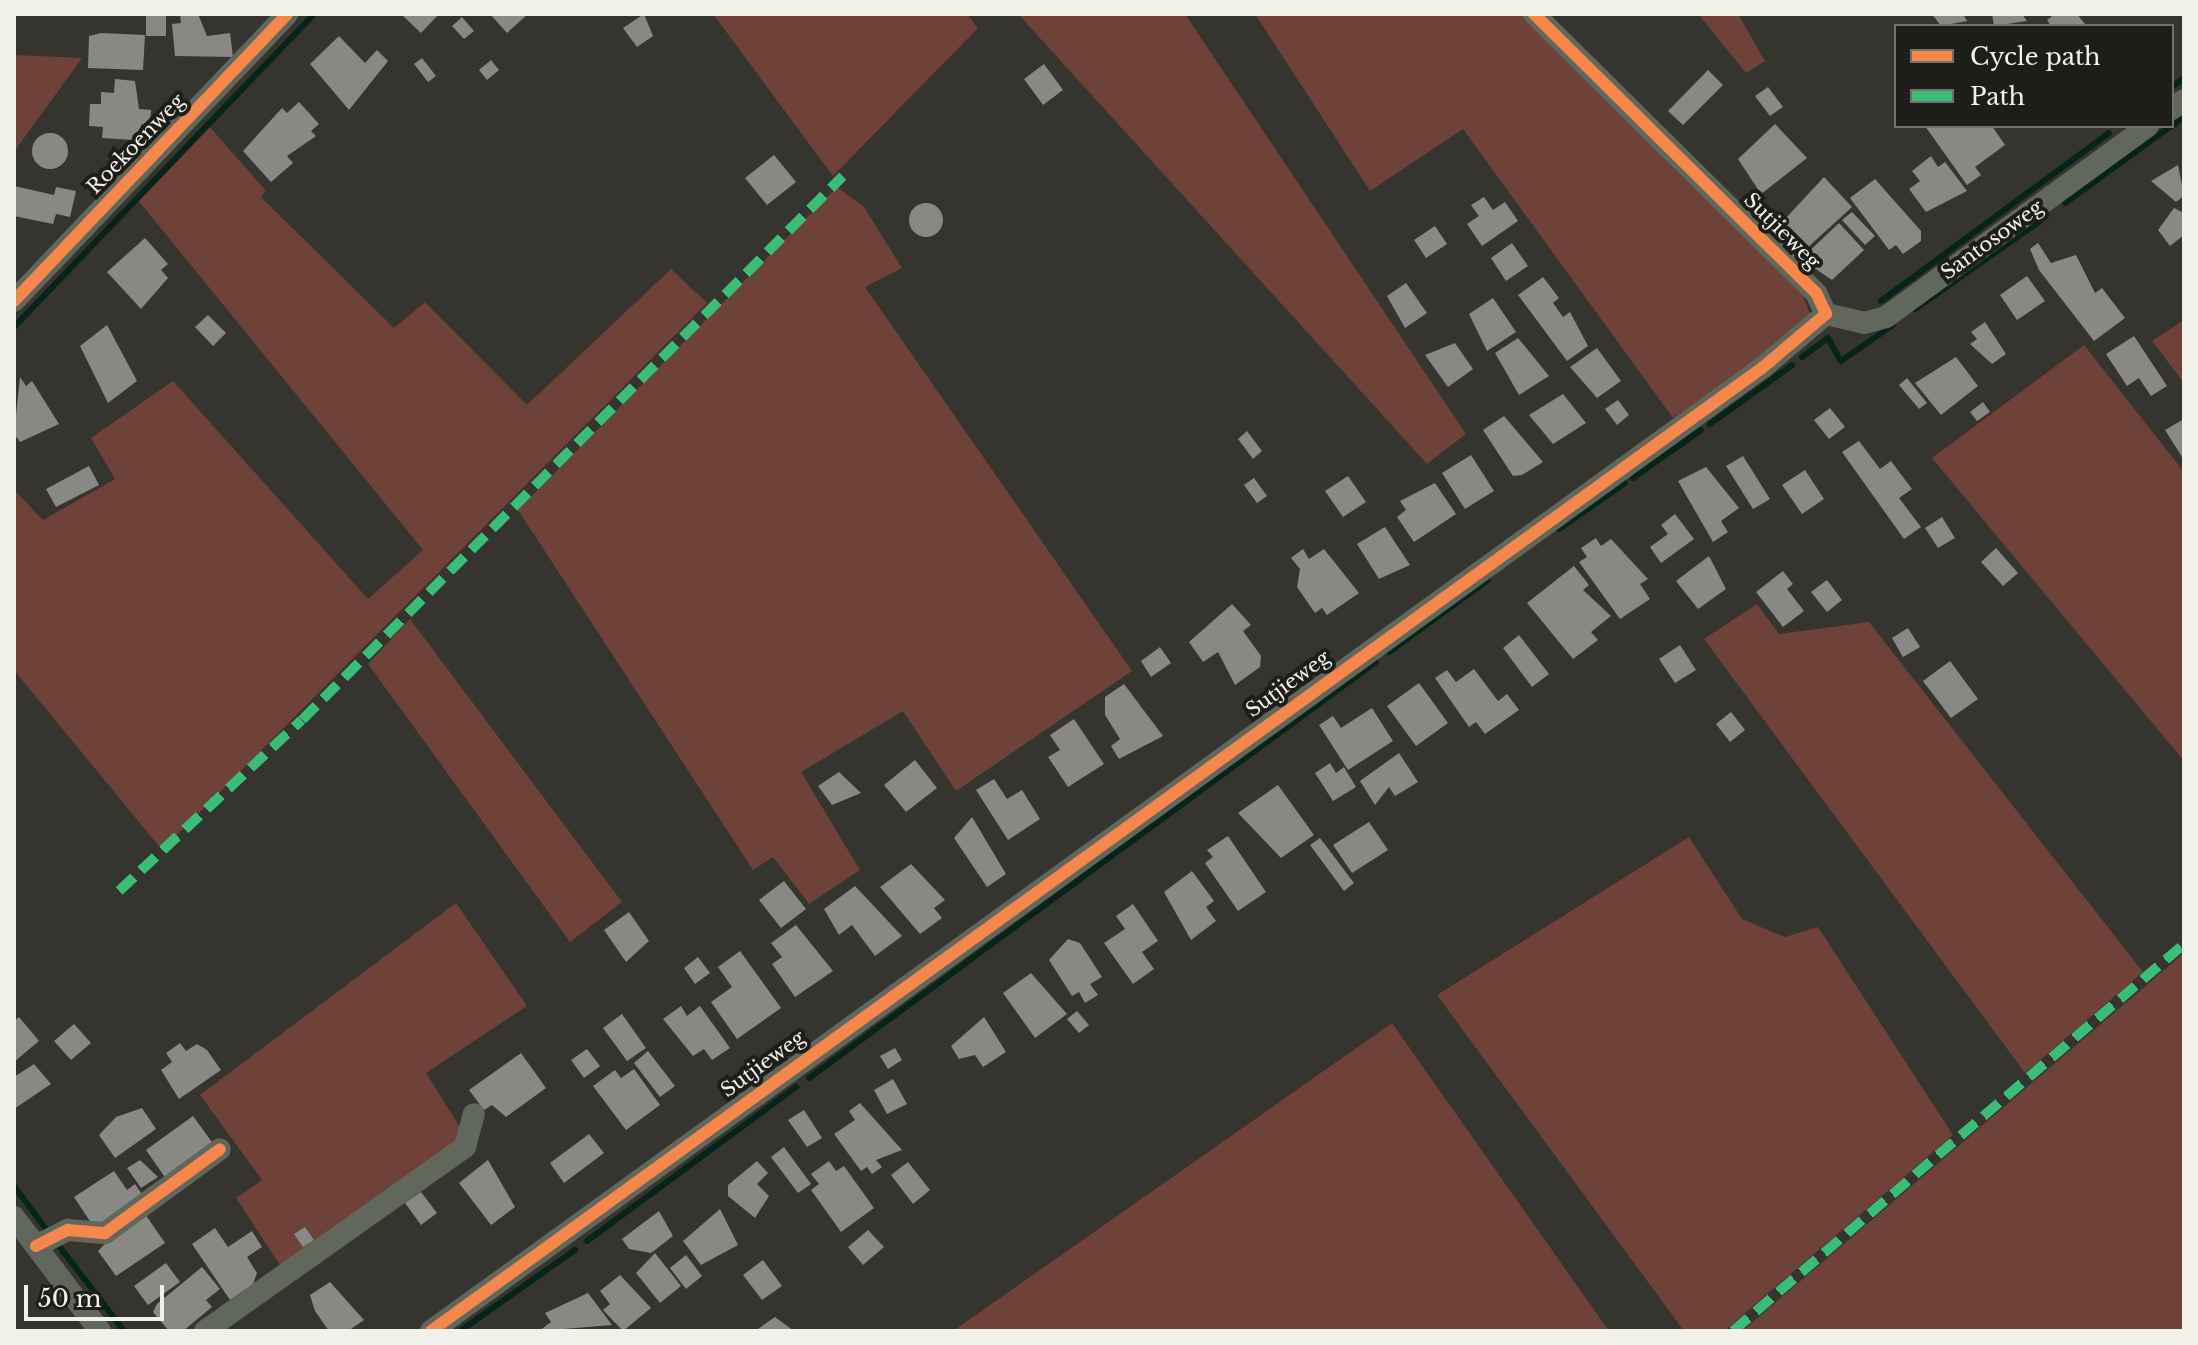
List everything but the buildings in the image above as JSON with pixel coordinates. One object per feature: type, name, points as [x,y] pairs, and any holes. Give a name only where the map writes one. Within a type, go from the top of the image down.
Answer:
[{"type":"street","name":"Roekoenweg","points":[[14,301],[287,14]]},
{"type":"street","name":"Sutjieweg","points":[[431,1331],[1762,368],[1826,314],[1816,293],[1534,14]]},
{"type":"street","name":"Santosoweg","points":[[1826,314],[1864,323],[1886,317],[2145,128]]},
{"type":"street","points":[[205,1331],[465,1147],[474,1114]]},
{"type":"street","points":[[36,1246],[68,1230],[105,1233],[220,1149]]},
{"type":"street","points":[[14,1217],[100,1331]]},
{"type":"shaded area","points":[[713,14],[967,14],[978,28],[833,176]]},
{"type":"shaded area","points":[[1018,14],[1185,14],[1466,434],[1427,464]]},
{"type":"shaded area","points":[[1255,14],[1522,14],[1800,288],[1811,316],[1757,364],[1673,418],[1463,129],[1370,191]]},
{"type":"shaded area","points":[[1698,14],[1738,14],[1765,61],[1746,73]]},
{"type":"shaded area","points":[[14,55],[82,58],[14,152]]},
{"type":"shaded area","points":[[208,125],[266,191],[261,197],[394,328],[425,302],[527,405],[671,269],[707,303],[162,850],[14,670],[14,490],[43,520],[115,479],[91,438],[173,381],[368,599],[423,550],[137,199]]},
{"type":"shaded area","points":[[837,187],[864,207],[902,268],[865,287],[1132,671],[956,791],[903,711],[801,772],[860,870],[809,904],[773,857],[753,870],[518,510]]},
{"type":"shaded area","points":[[2184,320],[2184,383],[2152,341]]},
{"type":"shaded area","points":[[2084,345],[2184,472],[2184,761],[1932,458]]},
{"type":"shaded area","points":[[1757,604],[1779,634],[1869,622],[2143,972],[2025,1073],[1704,639]]},
{"type":"shaded area","points":[[410,619],[622,902],[570,942],[368,664]]},
{"type":"shaded area","points":[[1689,837],[1742,919],[1785,937],[1818,927],[1953,1135],[1724,1331],[1684,1331],[1437,995]]},
{"type":"shaded area","points":[[456,903],[527,1006],[426,1073],[465,1135],[282,1268],[236,1198],[262,1180],[200,1095]]},
{"type":"shaded area","points":[[2184,953],[2184,1331],[1742,1331],[1762,1314]]},
{"type":"shaded area","points":[[1392,1023],[1609,1331],[953,1331]]},
{"type":"waterway","points":[[14,327],[314,14]]},
{"type":"waterway","points":[[2174,86],[2184,78]]},
{"type":"waterway","points":[[2174,124],[2184,117]]},
{"type":"waterway","points":[[2065,203],[2168,128]]},
{"type":"waterway","points":[[1881,301],[2109,133]]},
{"type":"waterway","points":[[1915,309],[2040,221]]},
{"type":"waterway","points":[[1802,357],[1828,338],[1841,361],[1893,325]]},
{"type":"waterway","points":[[1710,424],[1792,365]]},
{"type":"waterway","points":[[1633,478],[1701,430]]},
{"type":"waterway","points":[[1559,529],[1625,483]]},
{"type":"waterway","points":[[1389,652],[1488,580]]},
{"type":"waterway","points":[[809,1078],[1376,662]]},
{"type":"waterway","points":[[587,1241],[796,1087]]},
{"type":"waterway","points":[[14,1186],[48,1232]]},
{"type":"waterway","points":[[56,1242],[124,1331]]},
{"type":"waterway","points":[[460,1331],[575,1250]]},
{"type":"marked path","points":[[119,891],[302,720],[843,176]]},
{"type":"marked path","points":[[1733,1331],[2184,944]]},
{"type":"cycle path","points":[[14,301],[287,14]]},
{"type":"cycle path","points":[[431,1331],[1762,368],[1826,314],[1816,293],[1534,14]]},
{"type":"cycle path","points":[[36,1246],[68,1230],[105,1233],[220,1149]]}]
